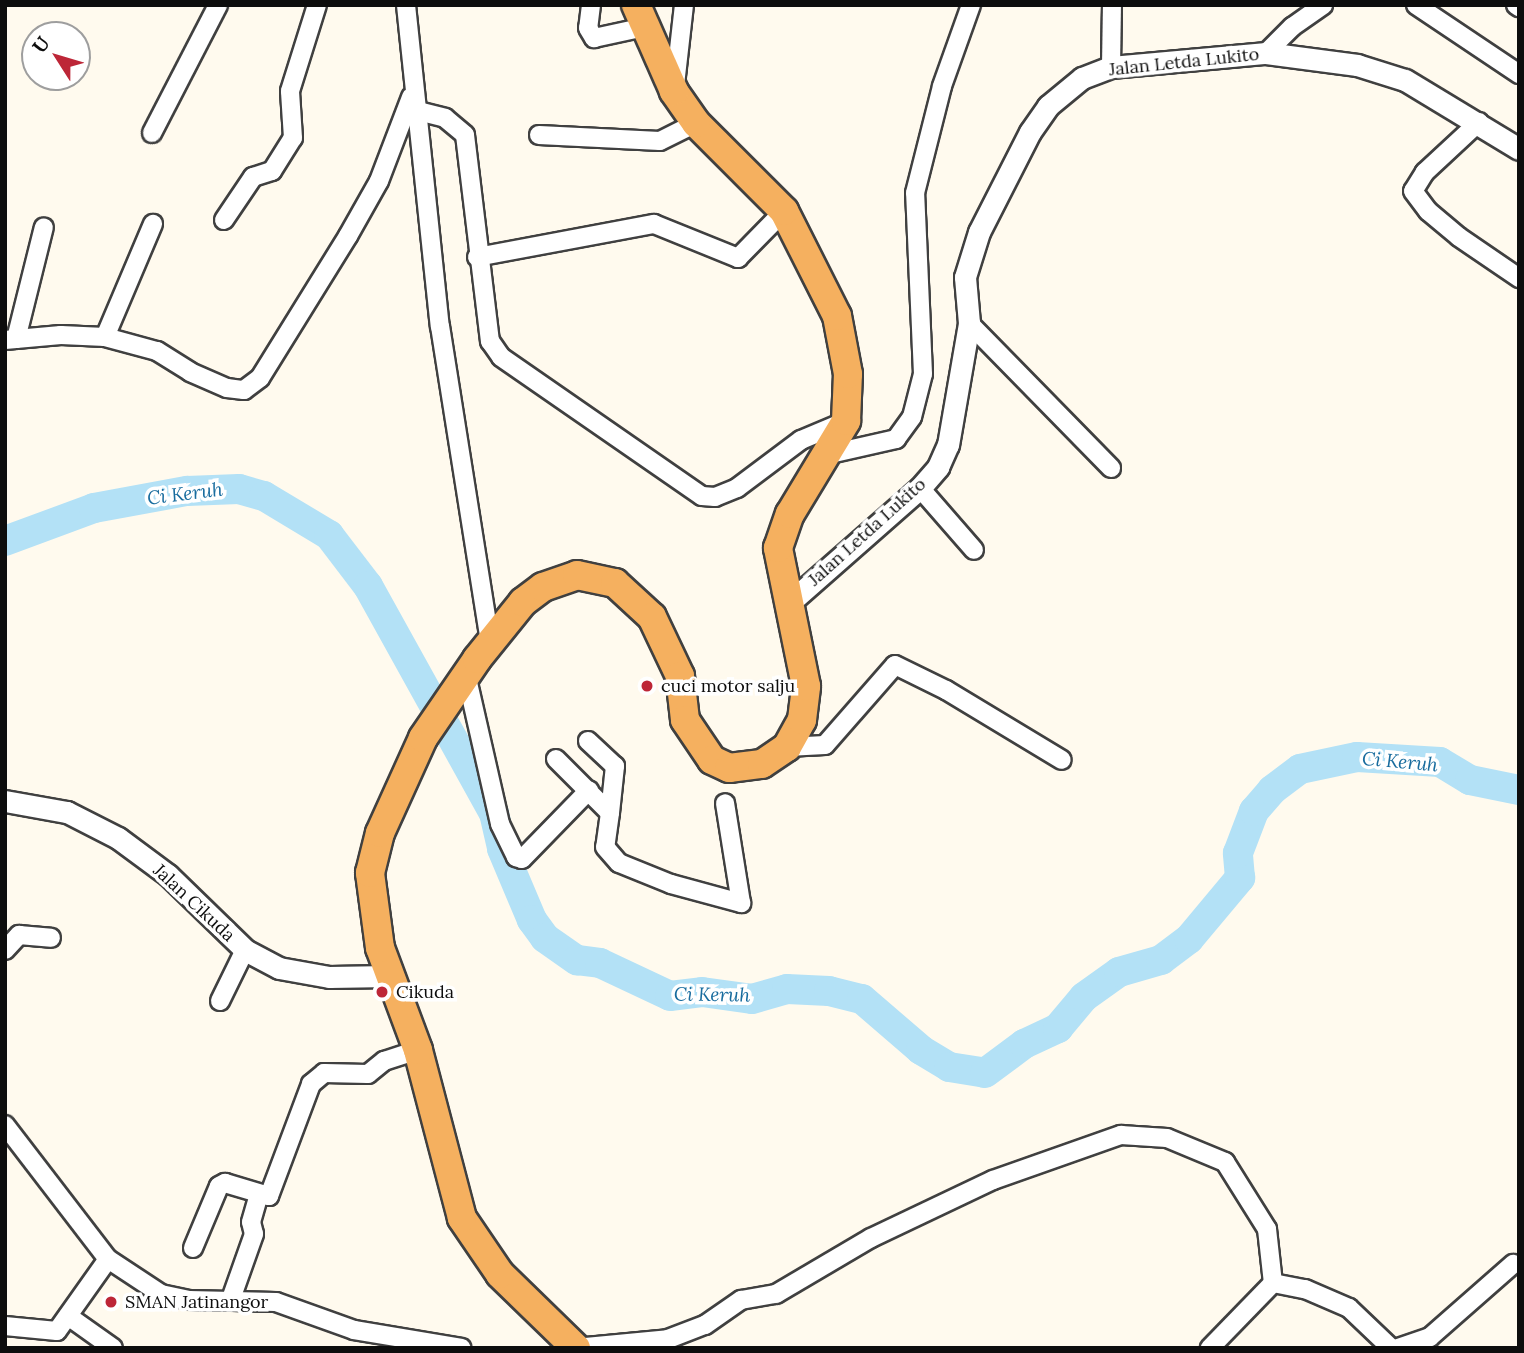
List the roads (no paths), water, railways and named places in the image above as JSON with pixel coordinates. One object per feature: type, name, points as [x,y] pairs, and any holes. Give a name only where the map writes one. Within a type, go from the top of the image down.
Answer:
[{"type":"highway","points":[[575,1348],[500,1274],[462,1217],[418,1050],[390,976],[372,908],[370,873],[380,833],[423,738],[464,677],[523,602],[543,587],[562,578],[592,575],[615,583],[652,617],[680,676],[685,720],[712,760],[729,768],[762,764],[787,747],[802,720],[806,686],[778,560],[780,536],[830,454],[846,421],[848,374],[837,316],[784,211],[696,123],[674,90],[640,16]]},
{"type":"street","points":[[152,133],[218,5]]},
{"type":"street","points":[[224,220],[253,177],[272,172],[293,138],[290,91],[317,5]]},
{"type":"street","points":[[405,5],[414,110],[440,326],[490,643]]},
{"type":"street","points":[[590,5],[588,28],[594,38],[640,16]]},
{"type":"street","points":[[674,90],[684,5]]},
{"type":"street","points":[[830,454],[896,439],[912,417],[923,374],[915,193],[939,97],[971,5]]},
{"type":"street","points":[[1111,67],[1112,5]]},
{"type":"street","points":[[1266,53],[1292,26],[1323,5]]},
{"type":"street","points":[[1416,5],[1519,74]]},
{"type":"street","name":"Jalan Letda Lukito","points":[[789,603],[920,488],[948,445],[969,323],[965,276],[979,232],[1030,132],[1048,106],[1082,78],[1111,67],[1187,58],[1266,53],[1357,65],[1405,80],[1479,122],[1519,149]]},
{"type":"street","points":[[44,227],[11,340],[105,337],[157,351],[227,388],[244,390],[260,379],[379,181],[414,91]]},
{"type":"street","points":[[414,110],[444,118],[465,135],[477,257],[489,341],[501,357],[702,496],[715,497],[737,488],[800,440],[846,421]]},
{"type":"street","points":[[1479,122],[1425,172],[1413,191],[1428,211],[1519,278]]},
{"type":"street","points":[[539,135],[660,141],[696,123]]},
{"type":"street","points":[[477,257],[654,224],[738,258],[784,211]]},
{"type":"street","points":[[105,337],[153,224]]},
{"type":"street","points":[[969,323],[1111,468]]},
{"type":"street","points":[[920,488],[974,550]]},
{"type":"street","points":[[787,747],[825,745],[895,666],[946,690],[1062,760]]},
{"type":"street","points":[[464,677],[500,824],[516,857],[522,859],[589,790]]},
{"type":"street","points":[[588,741],[615,766],[605,847],[620,863],[671,884],[741,903],[725,803]]},
{"type":"street","points":[[556,759],[610,813]]},
{"type":"street","name":"Jalan Cikuda","points":[[5,801],[66,812],[118,838],[168,874],[245,950],[279,968],[328,977],[390,976]]},
{"type":"street","points":[[5,950],[19,935],[51,937]]},
{"type":"street","points":[[220,1001],[245,950]]},
{"type":"street","points":[[193,1248],[219,1185],[225,1183],[269,1196],[311,1084],[324,1073],[369,1074],[384,1062],[418,1050]]},
{"type":"street","points":[[5,1125],[108,1259],[161,1294],[189,1300],[231,1299],[276,1303],[354,1330],[461,1348]]},
{"type":"street","points":[[575,1348],[668,1339],[705,1325],[741,1300],[776,1294],[871,1238],[993,1180],[1122,1135],[1167,1138],[1225,1162],[1266,1229],[1273,1283]]},
{"type":"street","points":[[231,1299],[254,1234],[251,1222],[259,1194]]},
{"type":"street","points":[[5,1326],[51,1333],[68,1316],[108,1259]]},
{"type":"street","points":[[1398,1348],[1430,1337],[1513,1264]]},
{"type":"street","points":[[1210,1348],[1273,1283]]},
{"type":"street","points":[[1273,1283],[1305,1289],[1349,1308],[1391,1348]]},
{"type":"street","points":[[68,1316],[113,1348]]},
{"type":"waterway","name":"Ci Keruh","points":[[5,541],[94,508],[187,491],[239,489],[264,496],[329,535],[368,586],[494,813],[502,849],[532,920],[545,938],[577,960],[600,963],[670,996],[702,992],[752,999],[787,989],[829,991],[862,999],[921,1050],[949,1067],[985,1073],[1024,1044],[1058,1028],[1084,997],[1119,972],[1161,960],[1189,939],[1240,878],[1238,853],[1254,811],[1272,790],[1300,769],[1357,757],[1440,762],[1470,780],[1519,790]]},
{"type":"place","name":"cuci motor salju","points":[[647,686]]},
{"type":"place","name":"Cikuda","points":[[382,992]]},
{"type":"place","name":"SMAN Jatinangor","points":[[111,1302]]}]
